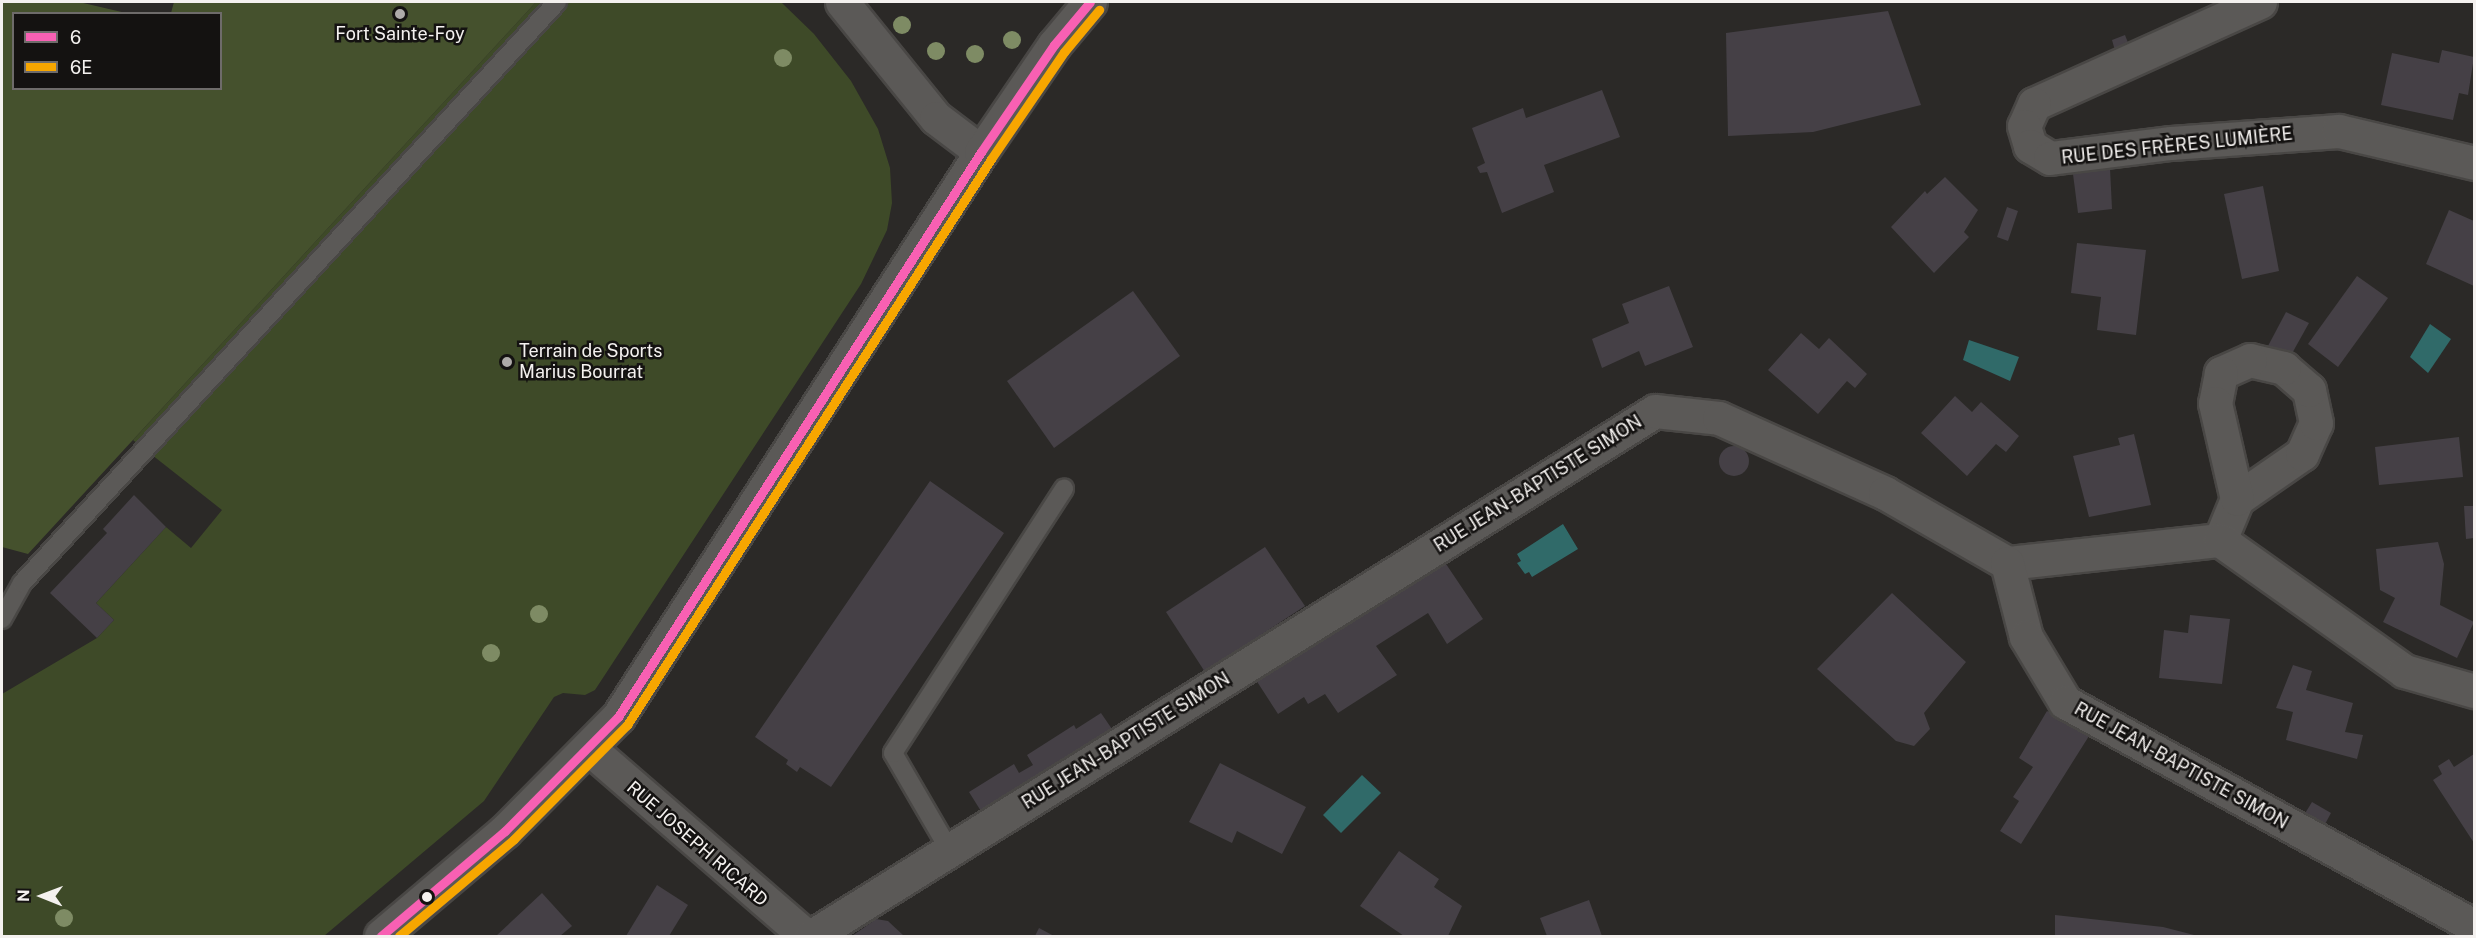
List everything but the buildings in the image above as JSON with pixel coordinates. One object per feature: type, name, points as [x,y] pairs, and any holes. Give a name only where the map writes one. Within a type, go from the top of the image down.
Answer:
[{"type":"street","points":[[842,2],[936,118],[981,152]]},
{"type":"street","points":[[381,936],[505,831],[590,749],[639,688],[981,152],[1054,45],[1090,2]]},
{"type":"street","name":"RUE DES FRÈRES LUMIÈRE","points":[[2260,2],[2034,104],[2024,126],[2030,146],[2050,158],[2171,143],[2339,131],[2475,163]]},
{"type":"street","name":"RUE JEAN-BAPTISTE SIMON","points":[[812,936],[1655,411],[1719,418],[1885,493],[2007,563],[2026,637],[2065,702],[2475,926]]},
{"type":"street","points":[[2220,540],[2237,499]]},
{"type":"street","points":[[2007,563],[2220,540],[2404,671],[2475,691]]},
{"type":"street","name":"RUE JOSEPH RICARD","points":[[590,749],[806,936]]},
{"type":"lane","points":[[2,619],[22,583],[557,2]]},
{"type":"lane","points":[[950,851],[893,753],[1064,489]]},
{"type":"green space","points":[[2,2],[79,2],[122,12],[12,12],[12,90],[222,90],[222,12],[171,12],[174,2],[536,2],[28,554],[2,547]]},
{"type":"green space","name":"Terrain de Sports Marius Bourrat","points":[[536,2],[781,2],[814,34],[851,81],[878,129],[890,168],[892,203],[887,230],[861,284],[595,690],[585,695],[563,693],[554,697],[484,801],[324,936],[2,936],[2,694],[97,638],[114,620],[96,603],[166,527],[191,548],[222,510],[133,440]]},
{"type":"water","points":[[2430,324],[2451,339],[2428,373],[2410,357]]},
{"type":"water","points":[[1969,340],[2019,357],[2010,381],[1963,360]]},
{"type":"water","points":[[1563,524],[1578,549],[1532,577],[1529,572],[1525,574],[1517,563],[1521,561],[1517,554]]},
{"type":"water","points":[[1362,775],[1381,793],[1341,833],[1323,815]]},
{"type":"transit line","name":"6","points":[[381,936],[505,831],[618,717],[981,152],[1054,45],[1090,2]]},
{"type":"transit line","name":"6E","points":[[399,936],[514,839],[627,725],[991,159],[1064,52],[1099,10]]},
{"type":"place","name":"Fort Sainte-Foy","points":[[400,14]]},
{"type":"place","name":"Terrain de Sports Marius Bourrat","points":[[507,362]]}]
